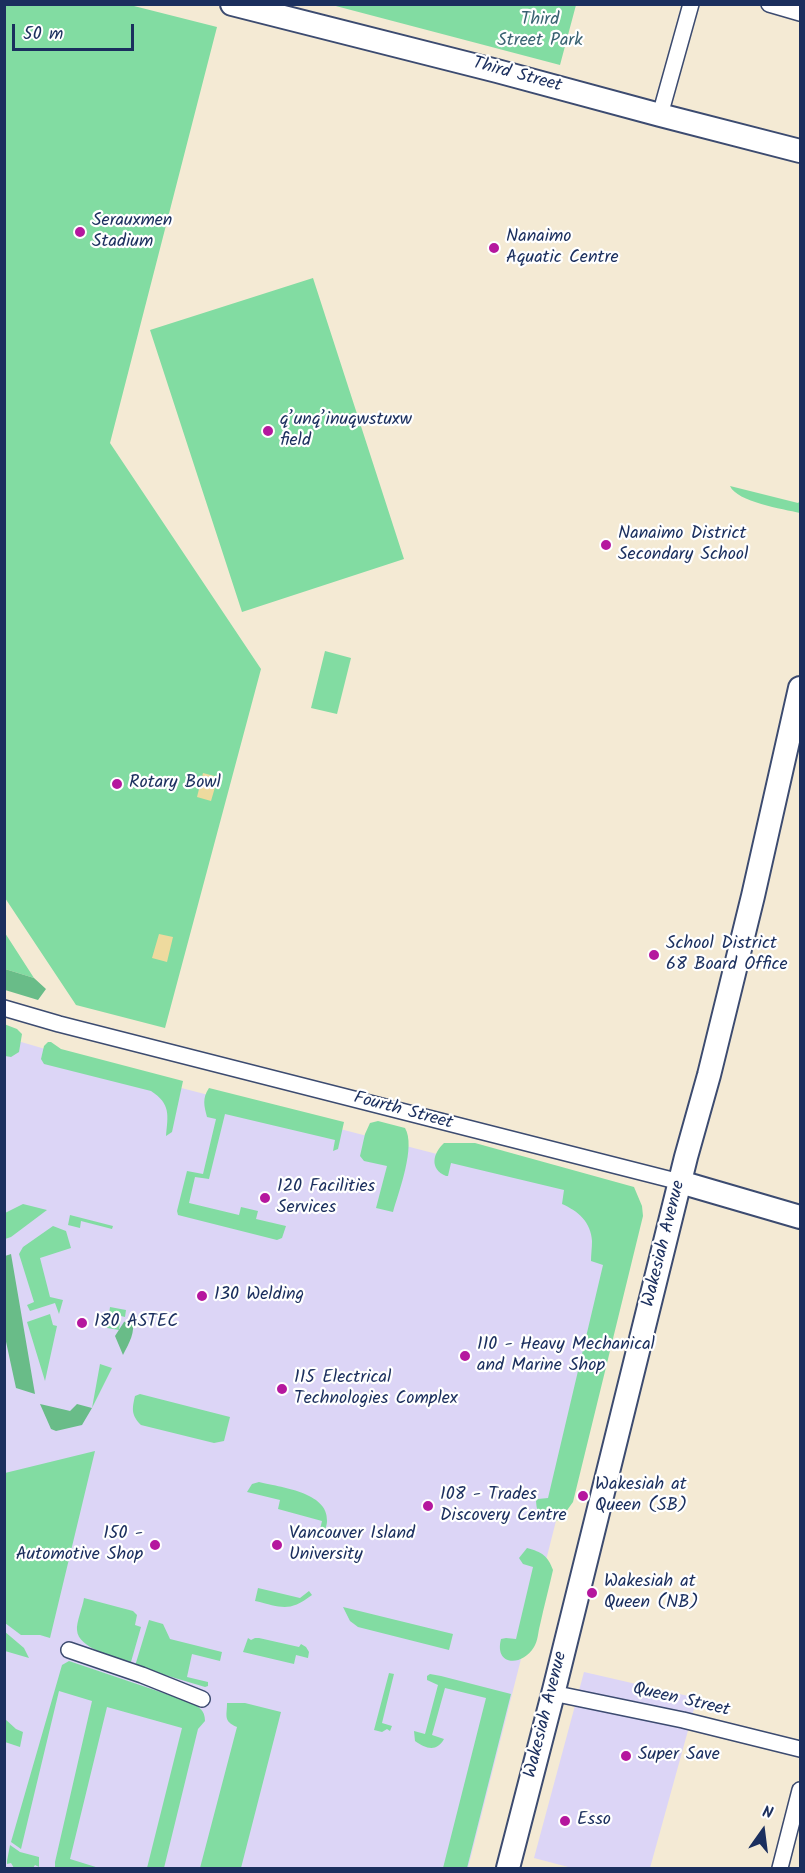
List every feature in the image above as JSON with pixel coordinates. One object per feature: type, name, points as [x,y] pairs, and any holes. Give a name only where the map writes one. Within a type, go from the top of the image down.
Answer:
[{"type":"main road","name":"Third Street","points":[[232,4],[801,151]]},
{"type":"main road","name":"Wakesiah Avenue","points":[[508,1869],[753,896],[800,692]]},
{"type":"main road","name":"Fourth Street","points":[[680,1182],[801,1216]]},
{"type":"street","points":[[660,115],[691,4]]},
{"type":"street","points":[[769,4],[801,13]]},
{"type":"street","name":"Fourth Street","points":[[4,1008],[49,1022],[680,1182]]},
{"type":"street","points":[[69,1650],[132,1671],[202,1699]]},
{"type":"street","name":"Queen Street","points":[[554,1690],[562,1695],[683,1720],[801,1749]]},
{"type":"street","points":[[780,1869],[801,1790]]},
{"type":"shaded area","name":"Vancouver Island University","points":[[4,1037],[162,1083],[615,1200],[632,1221],[468,1868],[5,1868]]},
{"type":"shaded area","points":[[584,1672],[697,1698],[650,1868],[572,1868],[534,1858]]},
{"type":"green space","name":"Rotary Bowl","points":[[5,5],[130,5],[217,27],[110,443],[261,669],[165,1028],[76,1005],[5,898]]},
{"type":"green space","name":"Third Street Park","points":[[332,5],[576,5],[560,65]]},
{"type":"green space","name":"q’unq’inuqwstuxw field","points":[[313,278],[404,559],[242,612],[150,330]]},
{"type":"green space","points":[[730,486],[798,503],[800,501],[800,513],[751,501],[734,492]]},
{"type":"green space","points":[[325,651],[351,658],[337,714],[311,708]]},
{"type":"green space","points":[[5,933],[34,978],[5,969]]},
{"type":"green space","points":[[5,969],[34,978],[46,989],[38,1000],[5,990]]},
{"type":"green space","points":[[4,1024],[17,1029],[22,1034],[19,1052],[11,1057],[5,1056]]},
{"type":"green space","points":[[48,1042],[61,1049],[183,1081],[172,1132],[166,1136],[167,1110],[162,1101],[151,1091],[44,1064],[41,1059],[44,1046]]},
{"type":"green space","points":[[209,1088],[344,1122],[338,1149],[333,1151],[335,1140],[225,1114],[209,1179],[195,1177],[189,1203],[239,1215],[241,1207],[258,1211],[256,1219],[286,1226],[282,1238],[277,1240],[178,1215],[187,1171],[203,1174],[216,1119],[207,1117],[205,1109],[204,1099]]},
{"type":"green space","points":[[378,1121],[405,1128],[408,1136],[408,1157],[393,1212],[376,1208],[387,1166],[364,1161],[360,1156],[370,1123]]},
{"type":"green space","points":[[444,1143],[475,1143],[634,1187],[642,1206],[643,1216],[573,1502],[560,1520],[549,1521],[542,1518],[536,1501],[548,1498],[603,1265],[591,1261],[592,1241],[589,1228],[578,1214],[562,1204],[564,1190],[451,1163],[448,1176],[446,1176],[437,1169],[434,1161],[437,1151]]},
{"type":"green space","points":[[23,1204],[47,1210],[5,1239],[5,1213]]},
{"type":"green space","points":[[70,1215],[113,1226],[112,1229],[81,1221],[80,1228],[68,1225]]},
{"type":"green space","points":[[53,1226],[66,1231],[71,1248],[40,1258],[50,1297],[63,1300],[59,1314],[55,1303],[30,1311],[27,1305],[34,1302],[19,1254],[23,1247]]},
{"type":"green space","points":[[11,1254],[35,1394],[16,1388],[5,1337],[5,1256]]},
{"type":"green space","points":[[110,1307],[126,1310],[125,1317],[121,1316],[119,1330],[107,1328]]},
{"type":"green space","points":[[50,1314],[53,1325],[57,1326],[45,1381],[27,1322]]},
{"type":"green space","points":[[132,1319],[130,1342],[123,1355],[115,1336],[124,1322]]},
{"type":"green space","points":[[100,1364],[112,1368],[92,1408]]},
{"type":"green space","points":[[140,1394],[230,1417],[224,1441],[214,1443],[141,1425],[135,1418],[133,1408],[135,1396]]},
{"type":"green space","points":[[40,1404],[70,1411],[77,1404],[92,1408],[82,1425],[56,1431],[51,1429]]},
{"type":"green space","points":[[95,1451],[50,1638],[40,1635],[21,1635],[5,1623],[5,1473]]},
{"type":"green space","points":[[259,1482],[301,1492],[320,1503],[327,1521],[322,1539],[318,1538],[322,1521],[278,1509],[280,1500],[247,1492],[252,1484]]},
{"type":"green space","points":[[527,1548],[544,1555],[553,1570],[535,1645],[523,1658],[510,1661],[502,1654],[501,1639],[516,1639],[533,1567],[523,1564],[519,1558]]},
{"type":"green space","points":[[258,1588],[300,1598],[309,1591],[312,1595],[304,1601],[285,1607],[255,1601]]},
{"type":"green space","points":[[84,1598],[133,1611],[137,1615],[135,1625],[141,1627],[131,1662],[99,1651],[79,1637],[77,1627]]},
{"type":"green space","points":[[343,1607],[453,1634],[449,1650],[358,1627],[350,1621]]},
{"type":"green space","points":[[149,1620],[163,1624],[170,1639],[222,1652],[220,1661],[192,1654],[187,1677],[208,1682],[208,1686],[135,1666]]},
{"type":"green space","points":[[4,1631],[24,1648],[29,1658],[5,1651]]},
{"type":"green space","points":[[248,1638],[251,1640],[259,1638],[299,1647],[301,1644],[309,1652],[308,1658],[296,1655],[294,1664],[243,1652]]},
{"type":"green space","points":[[69,1661],[190,1702],[203,1711],[205,1721],[198,1729],[164,1868],[147,1868],[182,1728],[107,1707],[70,1859],[99,1868],[55,1868],[92,1701],[59,1691],[21,1849],[11,1842],[62,1665]]},
{"type":"green space","points":[[389,1673],[394,1674],[382,1723],[392,1726],[390,1731],[387,1729],[382,1732],[374,1730]]},
{"type":"green space","points":[[430,1674],[511,1694],[467,1868],[443,1868],[486,1698],[445,1688],[432,1735],[444,1739],[435,1747],[423,1746],[415,1741],[414,1731],[425,1734],[438,1685],[427,1680]]},
{"type":"green space","points":[[227,1703],[245,1703],[281,1712],[241,1868],[200,1868],[237,1727],[228,1720]]},
{"type":"green space","points":[[4,1718],[23,1732],[20,1747],[5,1742]]},
{"type":"green space","points":[[10,1845],[20,1852],[39,1857],[39,1867],[35,1865],[33,1868],[14,1868],[11,1863],[7,1864]]},
{"type":"sand","points":[[203,773],[218,777],[211,801],[197,797]]},
{"type":"sand","points":[[159,934],[173,937],[167,962],[152,958]]},
{"type":"place","name":"Serauxmen Stadium","points":[[80,232]]},
{"type":"place","name":"Nanaimo Aquatic Centre","points":[[494,248]]},
{"type":"place","name":"q’unq’inuqwstuxw field","points":[[268,431]]},
{"type":"place","name":"Nanaimo District Secondary School","points":[[606,545]]},
{"type":"place","name":"Rotary Bowl","points":[[117,784]]},
{"type":"place","name":"School District 68 Board Office","points":[[654,955]]},
{"type":"place","name":"120 Facilities Services","points":[[265,1198]]},
{"type":"place","name":"130 Welding","points":[[202,1296]]},
{"type":"place","name":"180 ASTEC","points":[[82,1323]]},
{"type":"place","name":"110 - Heavy Mechanical and Marine Shop","points":[[465,1356]]},
{"type":"place","name":"115 Electrical Technologies Complex","points":[[282,1389]]},
{"type":"place","name":"Wakesiah at Queen (SB)","points":[[583,1496]]},
{"type":"place","name":"108 - Trades Discovery Centre","points":[[428,1506]]},
{"type":"place","name":"150 - Automotive Shop","points":[[155,1545]]},
{"type":"place","name":"Vancouver Island University","points":[[277,1545]]},
{"type":"place","name":"Wakesiah at Queen (NB)","points":[[592,1593]]},
{"type":"place","name":"Super Save","points":[[626,1756]]},
{"type":"place","name":"Esso","points":[[565,1821]]}]
